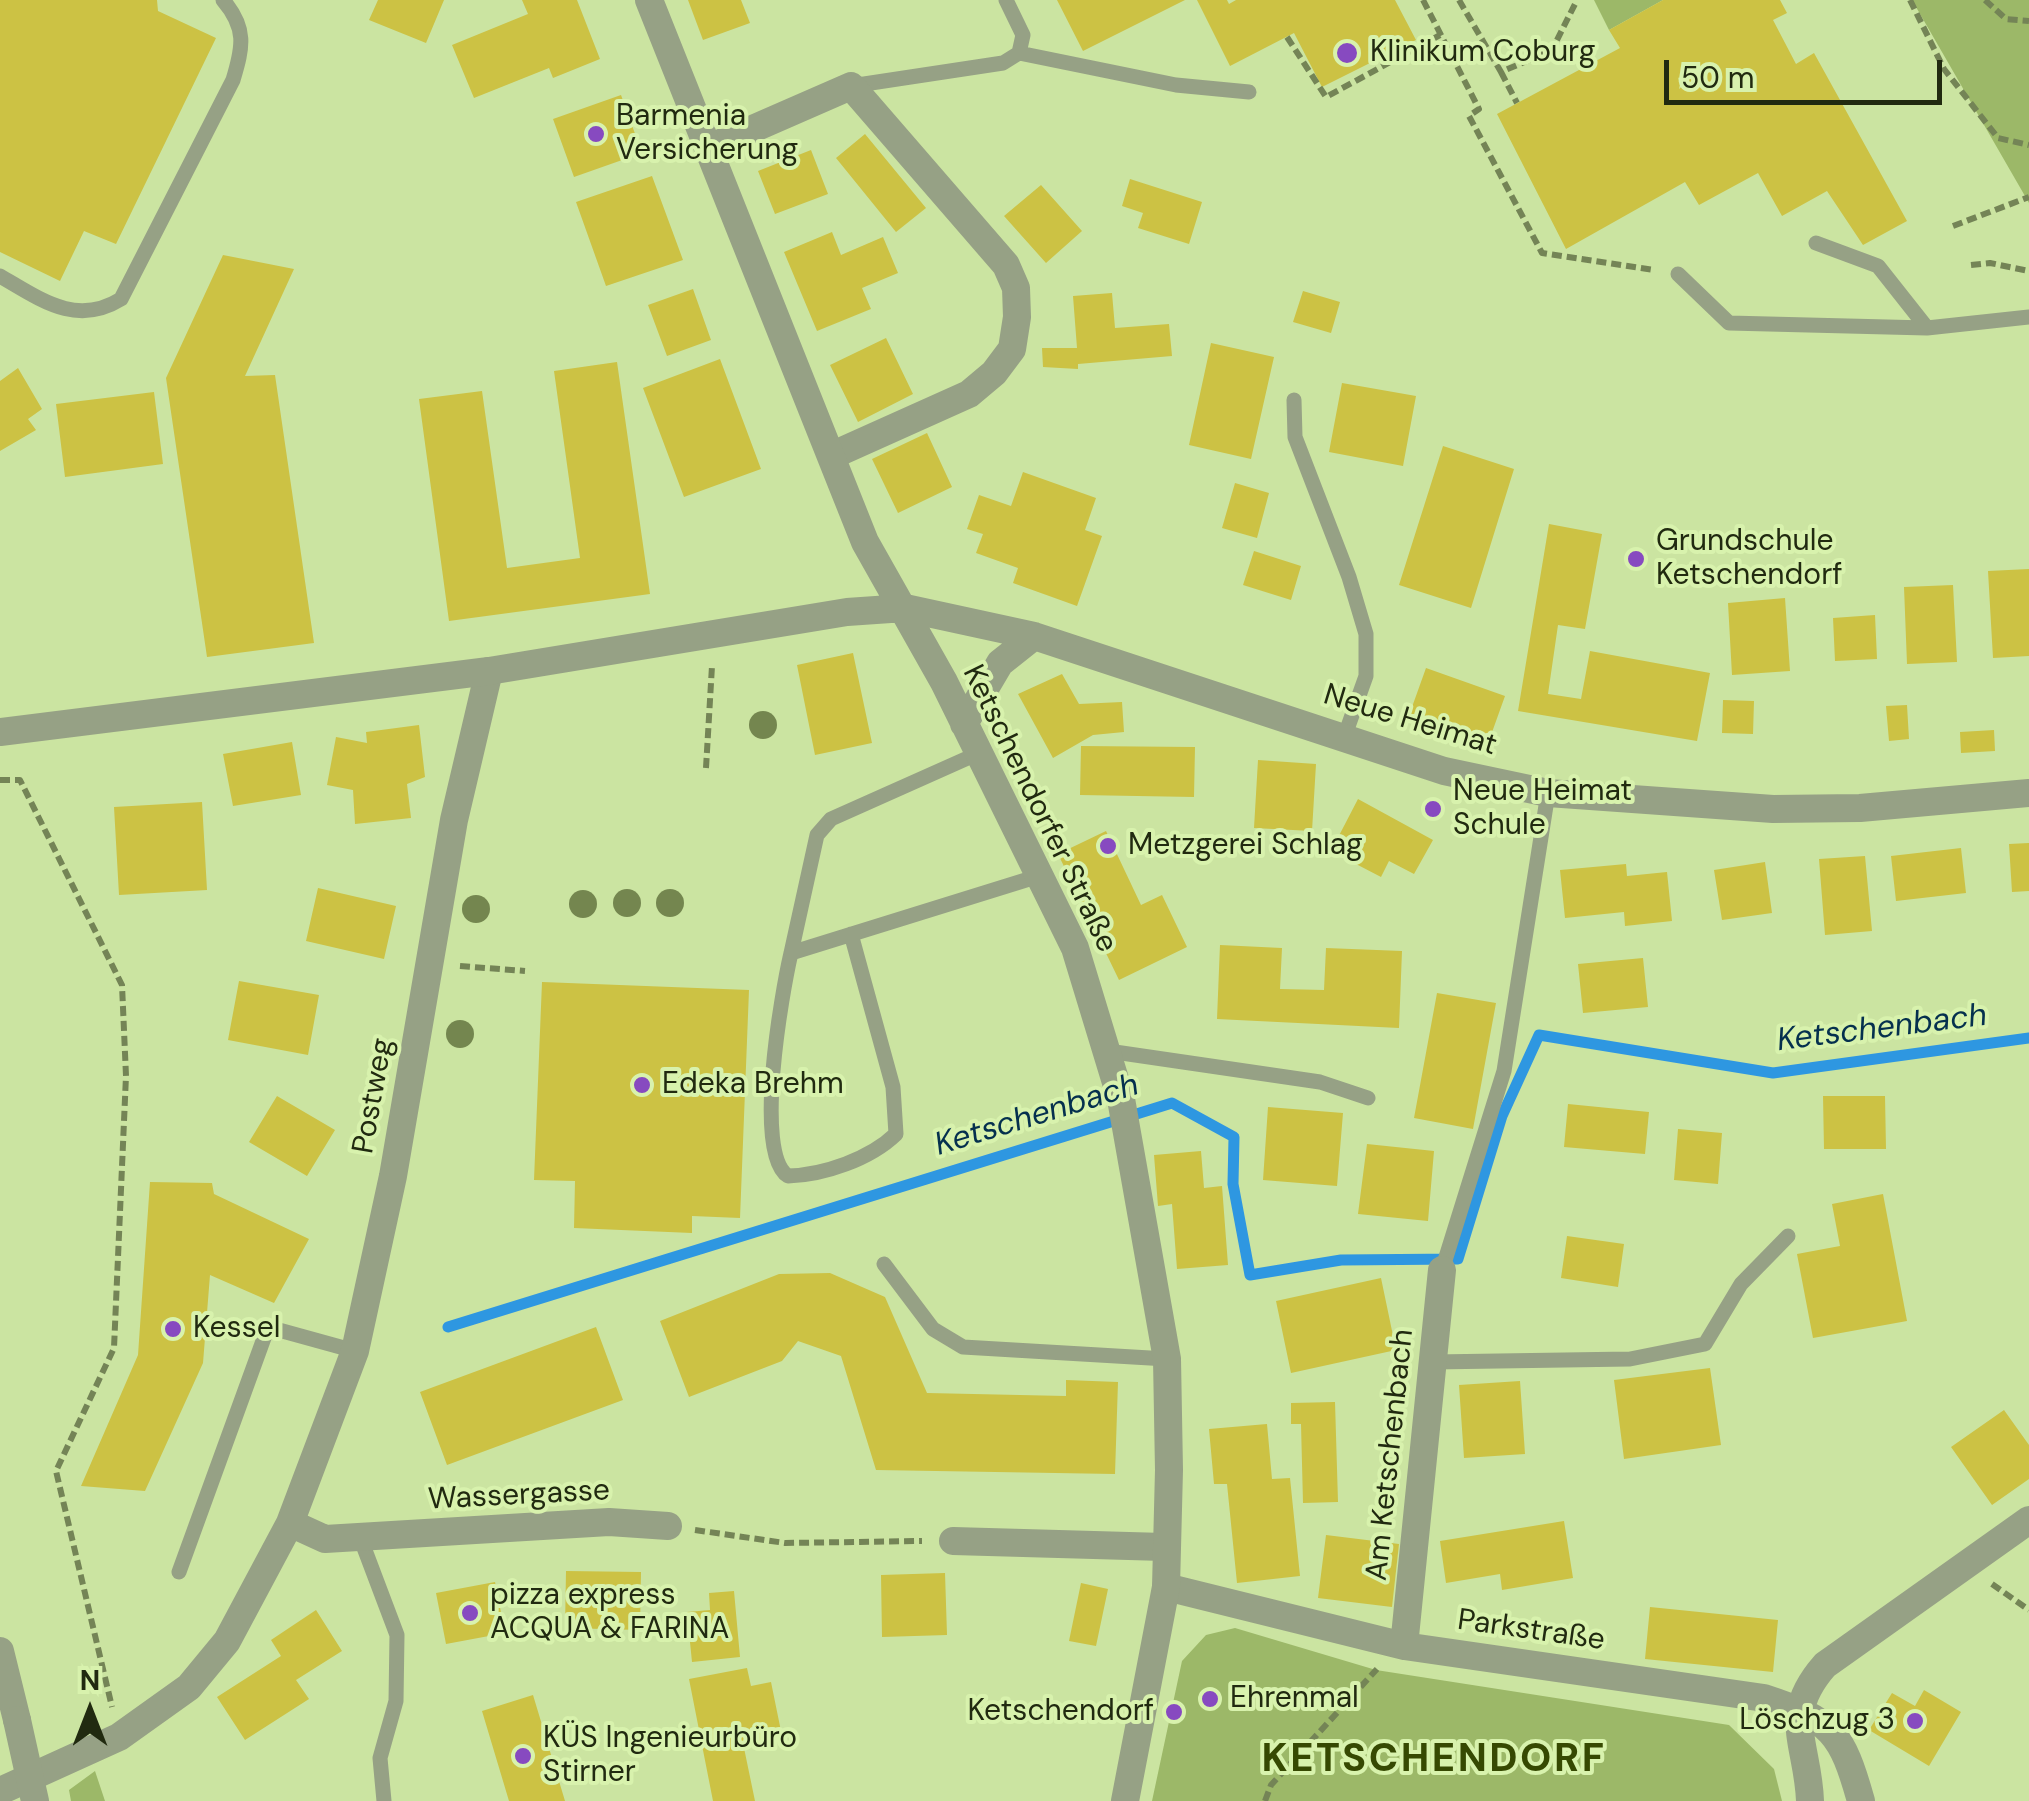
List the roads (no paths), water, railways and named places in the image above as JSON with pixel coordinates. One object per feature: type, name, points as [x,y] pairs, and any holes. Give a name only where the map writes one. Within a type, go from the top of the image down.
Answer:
[{"type":"street","name":"Ketschendorfer Straße","points":[[649,0],[865,542],[905,608],[980,753],[1074,948],[1121,1098],[1166,1360],[1169,1470],[1166,1587],[1125,1801]]},
{"type":"street","points":[[710,148],[851,86],[1006,265],[1016,288],[1012,349],[994,374],[969,394],[833,455]]},
{"type":"street","points":[[0,732],[489,672],[848,612],[905,608]]},
{"type":"street","name":"Neue Heimat","points":[[905,608],[1034,636],[1444,771],[1548,793],[1773,809],[1860,808],[2029,793]]},
{"type":"street","points":[[964,724],[1000,664],[1034,636]]},
{"type":"street","name":"Postweg","points":[[290,1523],[355,1352],[393,1176],[454,820],[489,672]]},
{"type":"street","name":"Am Ketschenbach","points":[[1404,1646],[1442,1270]]},
{"type":"street","points":[[1810,1801],[1798,1709],[1809,1683],[1825,1665],[2029,1520]]},
{"type":"street","name":"Wassergasse","points":[[290,1523],[325,1539],[609,1522],[668,1526]]},
{"type":"street","points":[[0,1791],[119,1737],[188,1687],[228,1641],[290,1523]]},
{"type":"street","points":[[953,1540],[1164,1548]]},
{"type":"street","name":"Parkstraße","points":[[1166,1587],[1404,1646],[1764,1698],[1798,1709]]},
{"type":"street","points":[[0,1651],[35,1801]]},
{"type":"street","points":[[1798,1709],[1820,1718],[1836,1734],[1848,1755],[1861,1801]]},
{"type":"lane","points":[[0,276],[70,312],[97,309],[121,299],[233,80],[243,44],[239,19],[223,0]]},
{"type":"lane","points":[[1006,0],[1023,35],[1020,53]]},
{"type":"lane","points":[[851,86],[1003,62],[1020,53],[1176,85],[1249,92]]},
{"type":"lane","points":[[1816,243],[1878,266],[1927,328]]},
{"type":"lane","points":[[1678,274],[1729,323],[1927,328],[2029,316]]},
{"type":"lane","points":[[1294,400],[1294,437],[1366,634],[1366,676],[1344,735]]},
{"type":"lane","points":[[851,934],[893,1087],[896,1134],[879,1150],[807,1175],[788,1176],[779,1170],[772,1144],[781,995],[817,835],[831,819],[980,753]]},
{"type":"lane","points":[[1442,1270],[1504,1071],[1548,793]]},
{"type":"lane","points":[[791,953],[1042,876]]},
{"type":"lane","points":[[1108,1051],[1320,1082],[1368,1098]]},
{"type":"lane","points":[[1433,1362],[1630,1360],[1704,1344],[1741,1284],[1788,1236]]},
{"type":"lane","points":[[884,1264],[934,1329],[963,1347],[1166,1360]]},
{"type":"lane","points":[[180,1572],[268,1327],[355,1352]]},
{"type":"lane","points":[[360,1537],[397,1634],[396,1701],[380,1758],[384,1801]]},
{"type":"waterway","name":"Ketschenbach","points":[[448,1327],[1172,1103],[1234,1137],[1233,1184],[1250,1275],[1341,1260],[1458,1259],[1502,1116],[1539,1035],[1773,1073],[2029,1038]]},
{"type":"place","name":"Klinikum Coburg","points":[[1347,53]]},
{"type":"place","name":"Barmenia Versicherung","points":[[596,134]]},
{"type":"place","name":"Grundschule Ketschendorf","points":[[1636,559]]},
{"type":"place","name":"Neue Heimat Schule","points":[[1433,809]]},
{"type":"place","name":"Metzgerei Schlag","points":[[1108,846]]},
{"type":"place","name":"Edeka Brehm","points":[[642,1085]]},
{"type":"place","name":"Kessel","points":[[173,1329]]},
{"type":"place","name":"pizza express ACQUA & FARINA","points":[[470,1613]]},
{"type":"place","name":"Ehrenmal","points":[[1210,1699]]},
{"type":"place","name":"Ketschendorf","points":[[1174,1712]]},
{"type":"place","name":"Löschzug 3","points":[[1915,1721]]},
{"type":"place","name":"KÜS Ingenieurbüro Stirner","points":[[523,1756]]},
{"type":"district","name":"KETSCHENDORF","points":[[1434,1761]]}]
